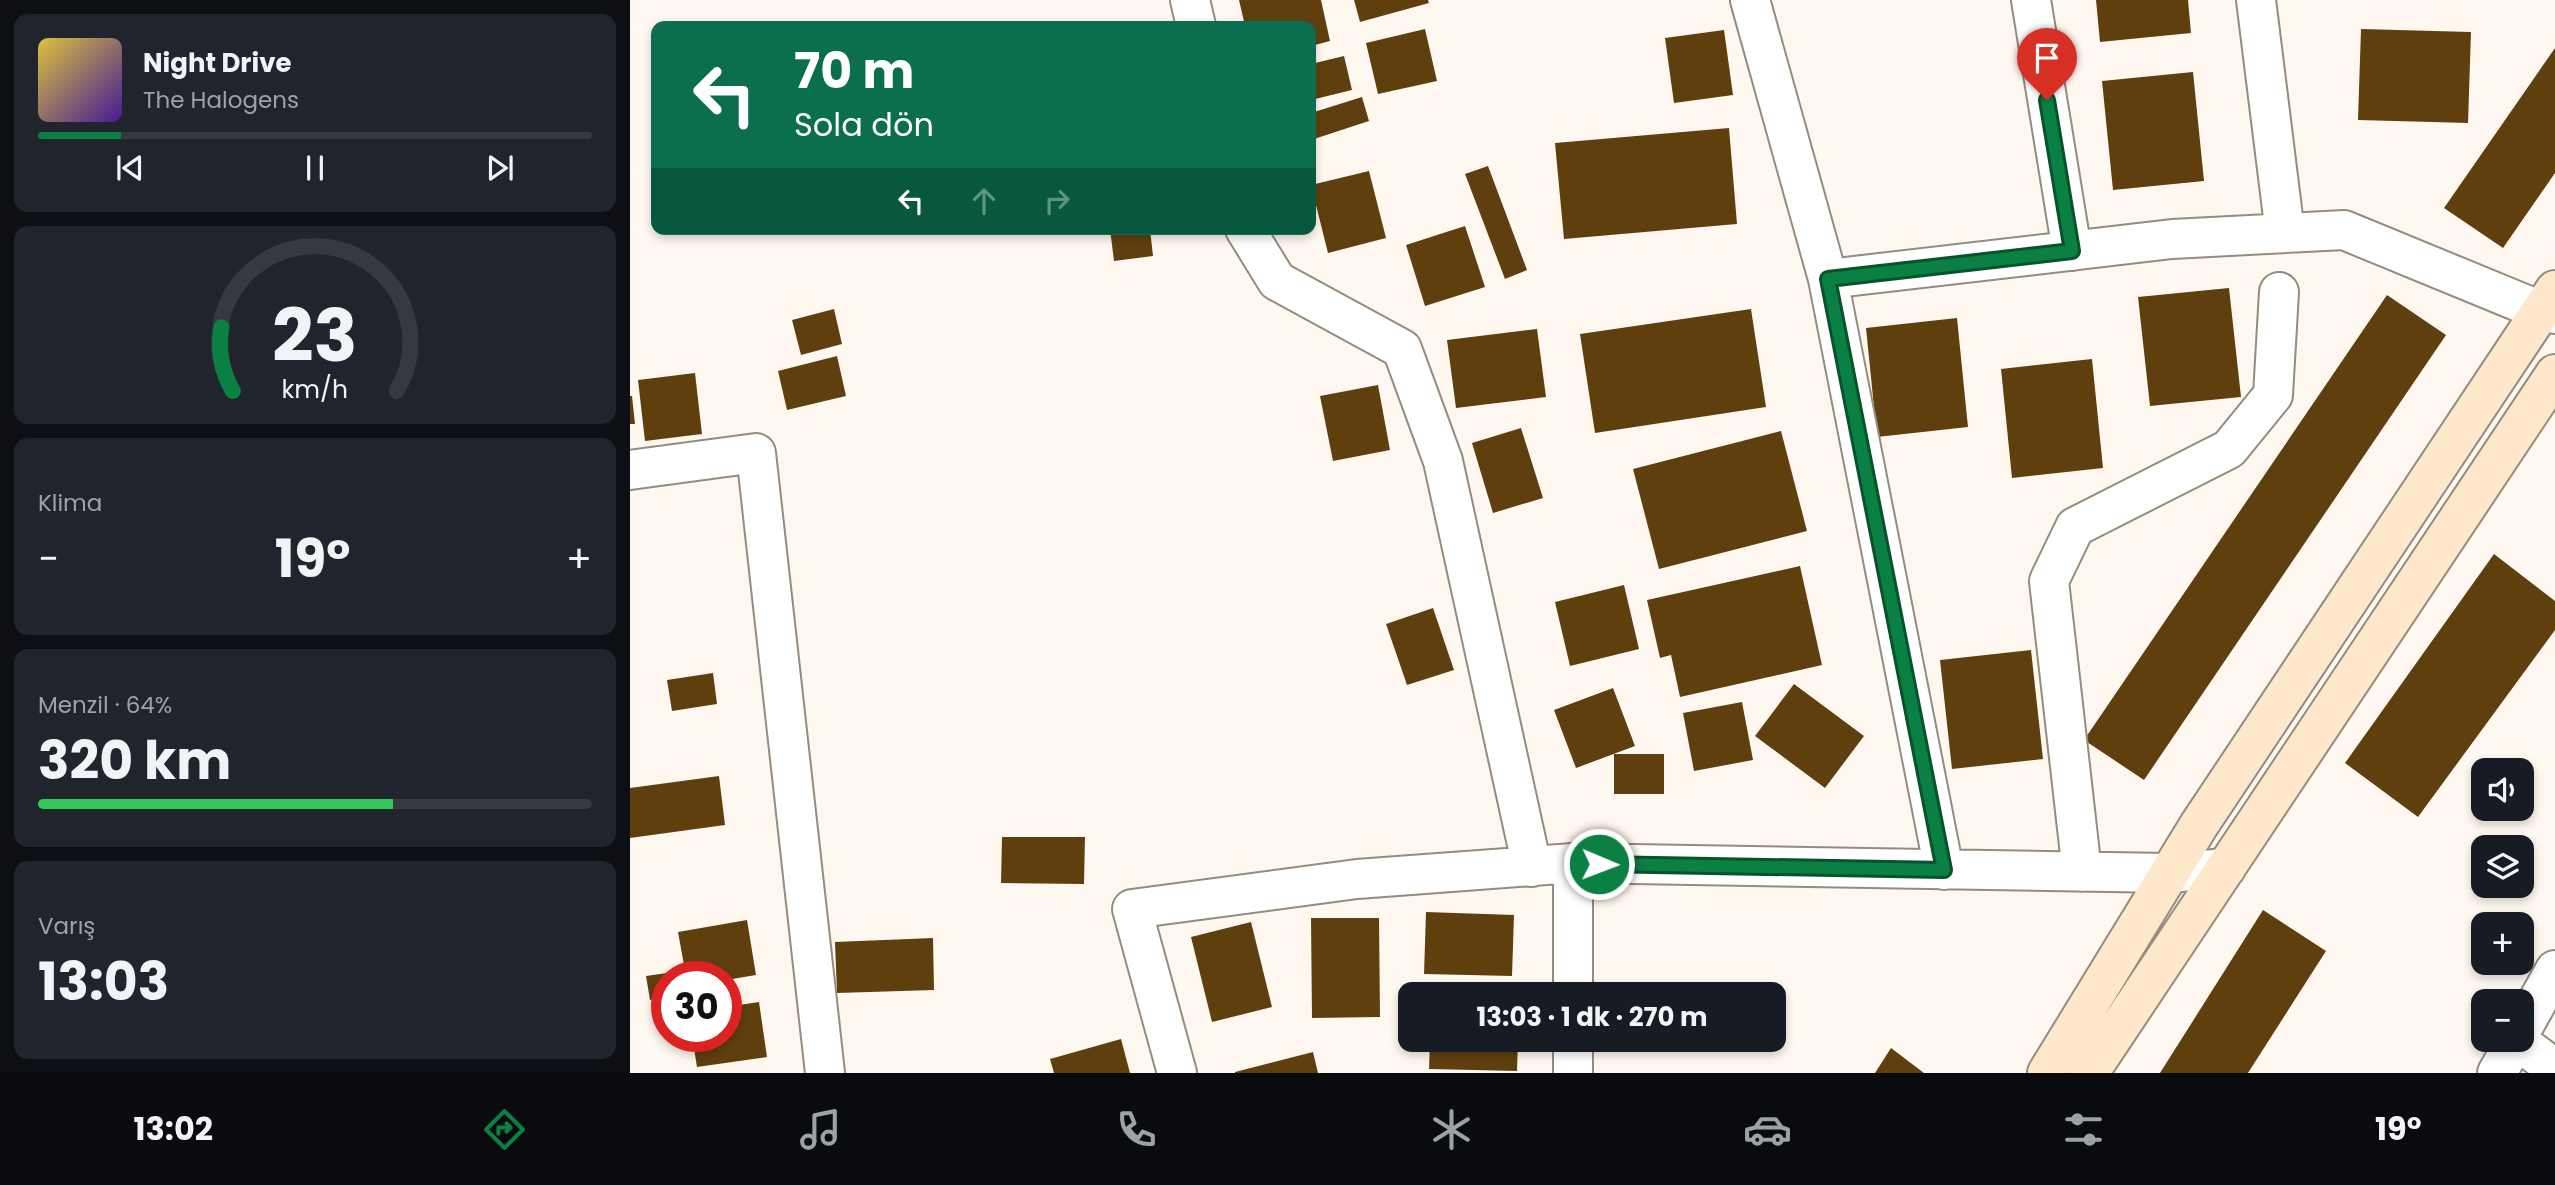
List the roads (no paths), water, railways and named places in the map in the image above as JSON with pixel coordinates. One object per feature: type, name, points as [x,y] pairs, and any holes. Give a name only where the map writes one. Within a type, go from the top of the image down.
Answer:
[{"type":"main road","points":[[2047,1073],[2199,825],[2550,305]]},
{"type":"main road","points":[[2090,1073],[2555,374]]},
{"type":"street","points":[[1190,0],[1195,21]]},
{"type":"street","points":[[1750,0],[1828,279],[1944,870]]},
{"type":"street","points":[[2031,0],[2072,251]]},
{"type":"street","points":[[2256,0],[2285,233]]},
{"type":"street","points":[[1828,279],[2172,239],[2344,230],[2550,305]]},
{"type":"street","points":[[1249,235],[1277,281],[1402,349],[1443,460],[1532,867]]},
{"type":"street","points":[[2082,872],[2049,581],[2076,527],[2229,449],[2273,395],[2279,292]]},
{"type":"street","points":[[630,470],[756,453],[825,1073]]},
{"type":"street","points":[[1573,863],[1573,982]]},
{"type":"street","points":[[1177,1073],[1132,909],[1357,879],[1573,863],[2169,873],[2226,869]]},
{"type":"street","points":[[2534,1008],[2555,970]]},
{"type":"street","points":[[1573,1052],[1573,1073]]},
{"type":"street","points":[[2497,1073],[2509,1052]]},
{"type":"street","points":[[2532,1052],[2555,1069]]}]
